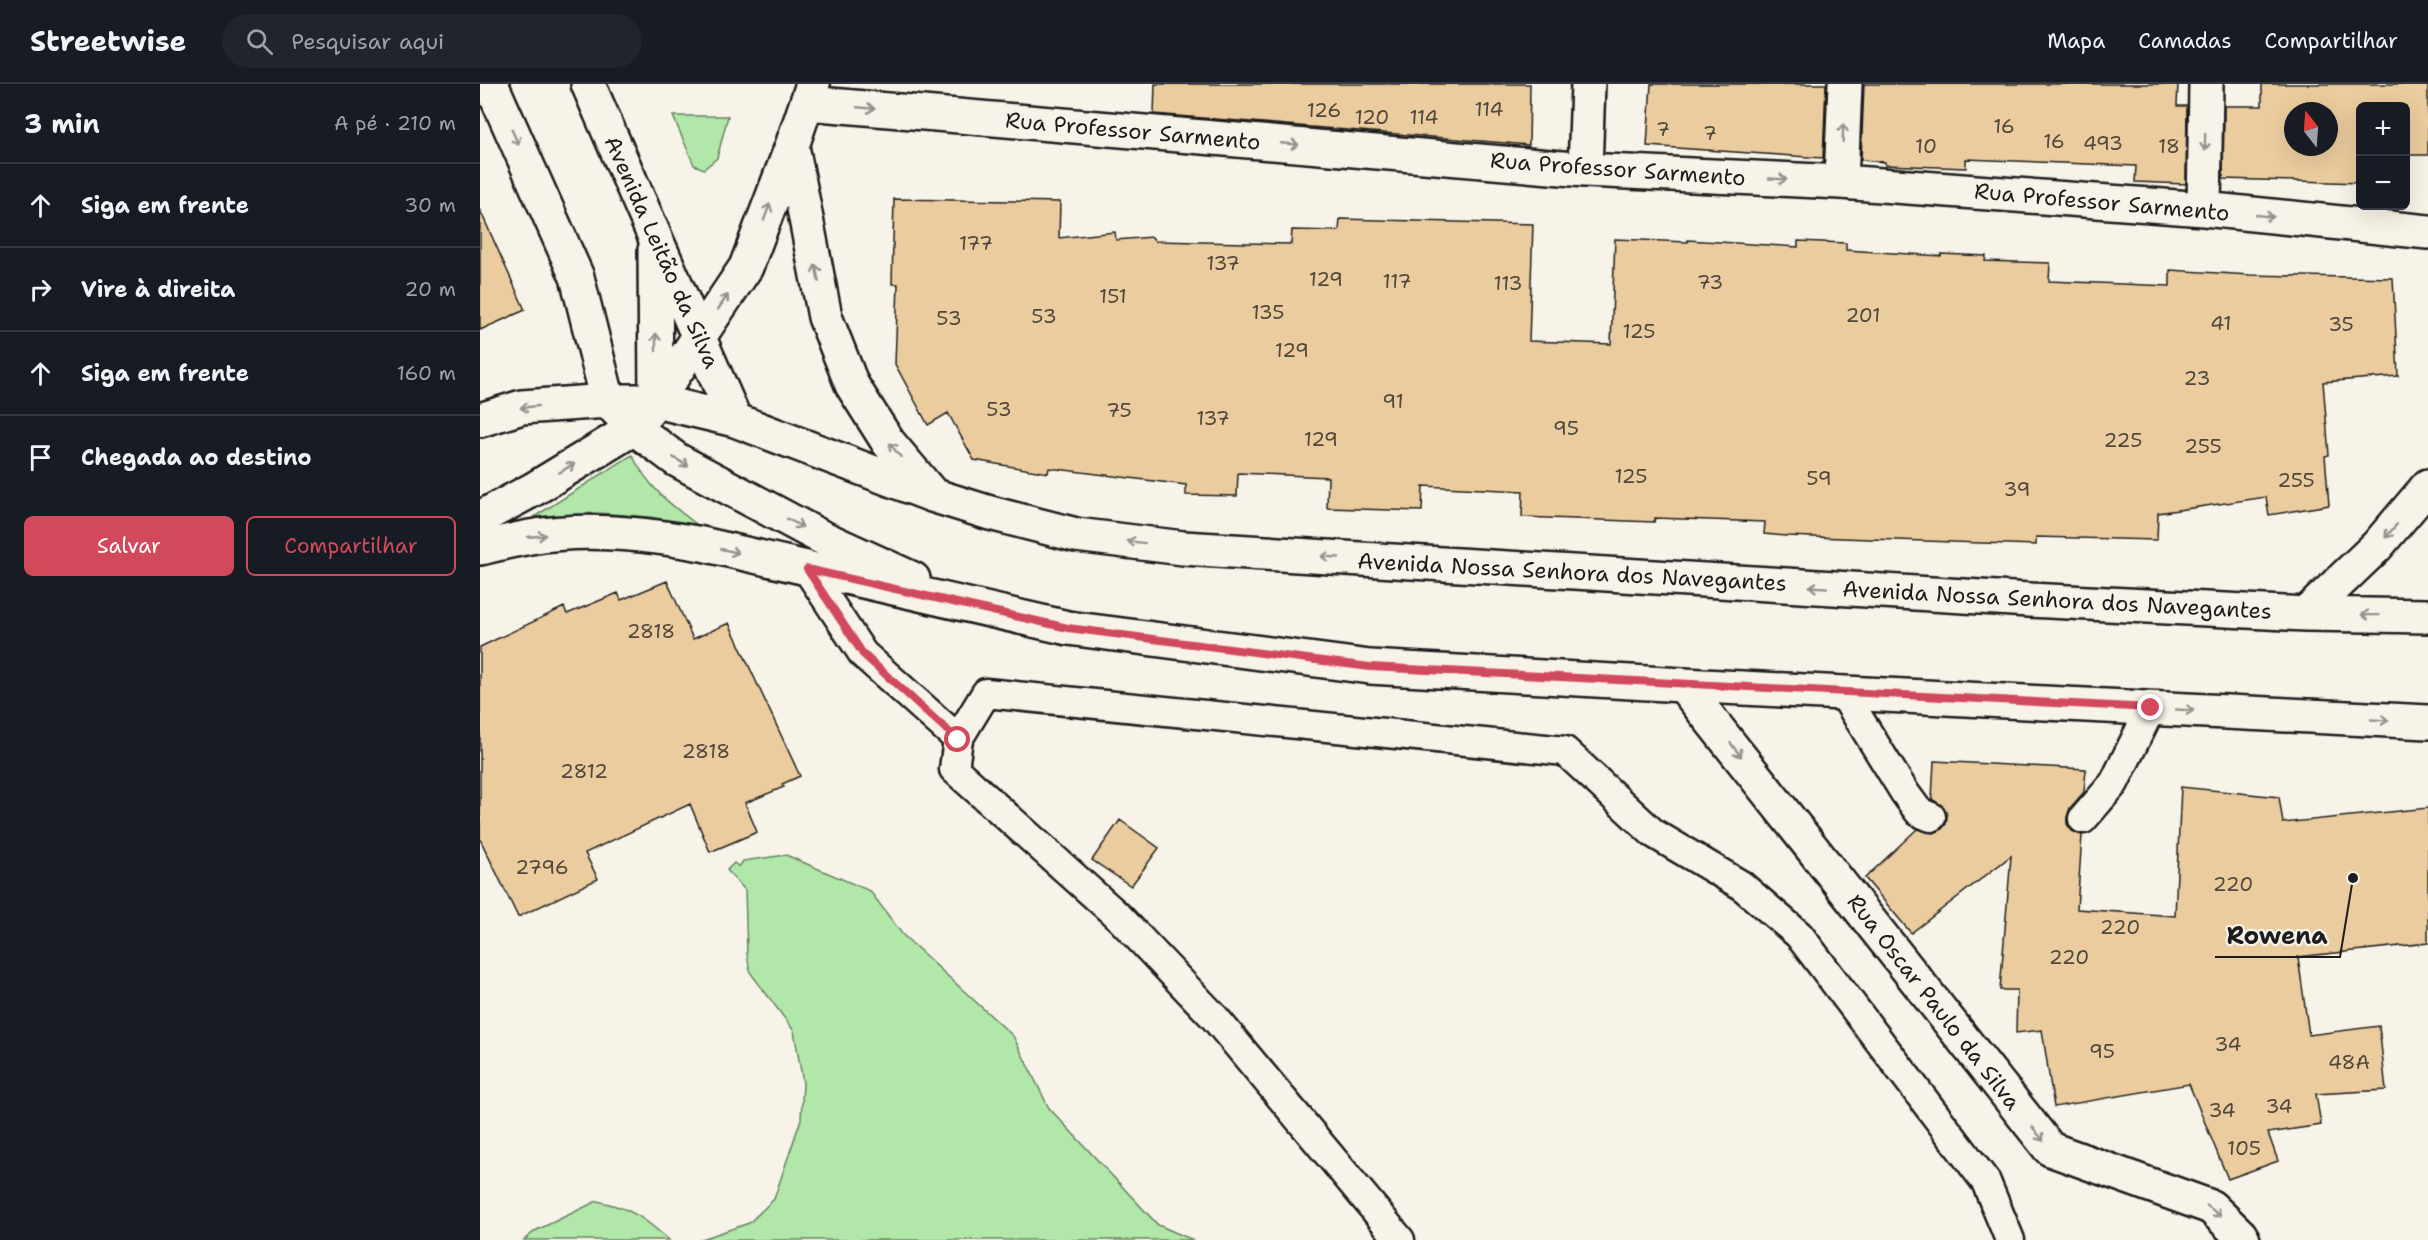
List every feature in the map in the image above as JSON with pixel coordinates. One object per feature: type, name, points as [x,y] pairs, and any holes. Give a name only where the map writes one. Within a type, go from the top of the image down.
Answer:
[{"type":"main road","points":[[491,84],[577,277],[608,401],[634,428],[677,460],[819,536],[977,609]]},
{"type":"main road","name":"Avenida Leitão da Silva","points":[[588,84],[735,420]]},
{"type":"main road","points":[[1585,170],[1588,84]]},
{"type":"main road","points":[[1841,182],[1845,84]]},
{"type":"main road","points":[[2204,209],[2206,84]]},
{"type":"main road","points":[[480,518],[534,489],[634,428],[656,401],[746,267],[810,93]]},
{"type":"main road","name":"Rua Professor Sarmento","points":[[810,93],[1585,170],[1841,182],[2204,209],[2428,232]]},
{"type":"main road","points":[[792,147],[825,317],[852,385],[888,442],[932,495]]},
{"type":"main road","points":[[655,237],[656,401]]},
{"type":"main road","name":"Avenida Nossa Senhora dos Navegantes","points":[[480,420],[522,407],[608,401],[656,401],[735,420],[932,495],[990,513],[1076,535],[1183,548],[2029,600],[2306,614],[2428,616]]},
{"type":"main road","points":[[2306,614],[2377,546],[2428,486]]},
{"type":"main road","points":[[480,548],[532,536],[596,532],[652,535],[1068,628],[1370,667],[2428,722]]},
{"type":"main road","name":"Rua Oscar Paulo da Silva","points":[[1683,685],[2050,1149],[2211,1207],[2243,1240]]},
{"type":"lane","points":[[807,569],[863,654],[958,740]]},
{"type":"lane","points":[[1400,1240],[1215,1018],[1120,918],[954,769],[958,740],[986,693],[1565,751],[1653,833],[1741,885],[1799,935],[1986,1182],[2010,1240]]},
{"type":"lane","points":[[1843,693],[1918,812],[1930,817]]},
{"type":"lane","points":[[2082,819],[2114,783],[2151,708]]},
{"type":"green space","points":[[673,116],[728,116],[717,158],[704,169],[694,165]]},
{"type":"green space","points":[[632,455],[645,477],[661,495],[699,526],[650,517],[598,513],[534,517]]},
{"type":"green space","points":[[786,855],[870,891],[903,935],[1013,1036],[1049,1108],[1158,1225],[1193,1240],[699,1240],[749,1223],[774,1199],[801,1119],[803,1083],[794,1031],[750,972],[747,954],[745,890],[727,870],[734,863],[739,867],[743,861]]},
{"type":"green space","points":[[597,1201],[636,1215],[669,1240],[524,1240],[535,1231]]},
{"type":"building","points":[[1155,84],[1530,84],[1529,145],[1154,114]]},
{"type":"building","points":[[1651,84],[1826,84],[1823,158],[1647,146]]},
{"type":"building","points":[[1864,84],[2178,84],[2177,106],[2187,106],[2186,184],[2135,182],[2136,166],[1966,159],[1966,168],[1885,165],[1885,162],[1861,160]]},
{"type":"building","points":[[2262,84],[2428,84],[2428,155],[2410,155],[2410,102],[2356,102],[2356,183],[2223,179],[2224,106],[2262,106]]},
{"type":"building","points":[[894,199],[1060,202],[1059,238],[1115,232],[1116,240],[1152,237],[1155,241],[1291,244],[1292,230],[1339,231],[1340,219],[1533,224],[1529,341],[1611,344],[1615,239],[1688,242],[1688,240],[1798,247],[1798,241],[1846,243],[1846,250],[1941,256],[1941,254],[1986,256],[1985,261],[2050,263],[2049,281],[2170,286],[2170,270],[2250,275],[2393,278],[2398,376],[2323,382],[2329,455],[2325,456],[2329,505],[2269,515],[2266,497],[2158,513],[2157,540],[2036,537],[2036,545],[1786,536],[1764,534],[1765,522],[1655,518],[1654,522],[1522,517],[1523,491],[1423,486],[1422,511],[1327,508],[1328,477],[1238,473],[1237,496],[1186,495],[1186,485],[1049,468],[1048,473],[974,460],[948,413],[928,425],[895,364],[898,284],[892,284]]},
{"type":"building","points":[[480,210],[525,310],[480,330]]},
{"type":"building","points":[[667,581],[693,639],[729,623],[800,776],[782,784],[784,787],[745,803],[757,832],[710,852],[690,804],[585,853],[598,879],[518,917],[480,839],[480,647],[564,607],[567,614],[618,593],[621,600]]},
{"type":"building","points":[[1934,761],[2086,769],[2084,792],[2070,808],[2067,817],[2067,824],[2072,831],[2082,835],[2077,909],[2175,916],[2181,787],[2279,797],[2283,823],[2428,808],[2428,943],[2298,957],[2309,1035],[2379,1026],[2386,1090],[2316,1094],[2321,1125],[2268,1133],[2278,1161],[2228,1179],[2189,1084],[2054,1107],[2042,1030],[2016,1033],[2017,990],[2000,990],[2011,856],[1911,933],[1865,878],[1917,829],[1934,833],[1946,824],[1947,815],[1944,807],[1932,799]]},
{"type":"building","points":[[1120,820],[1159,848],[1131,886],[1092,860]]},
{"type":"place","name":"Rowena","points":[[2353,878]]},
{"type":"route","points":[[958,740],[863,654],[807,569],[1068,628],[1370,667],[2151,708]]}]
